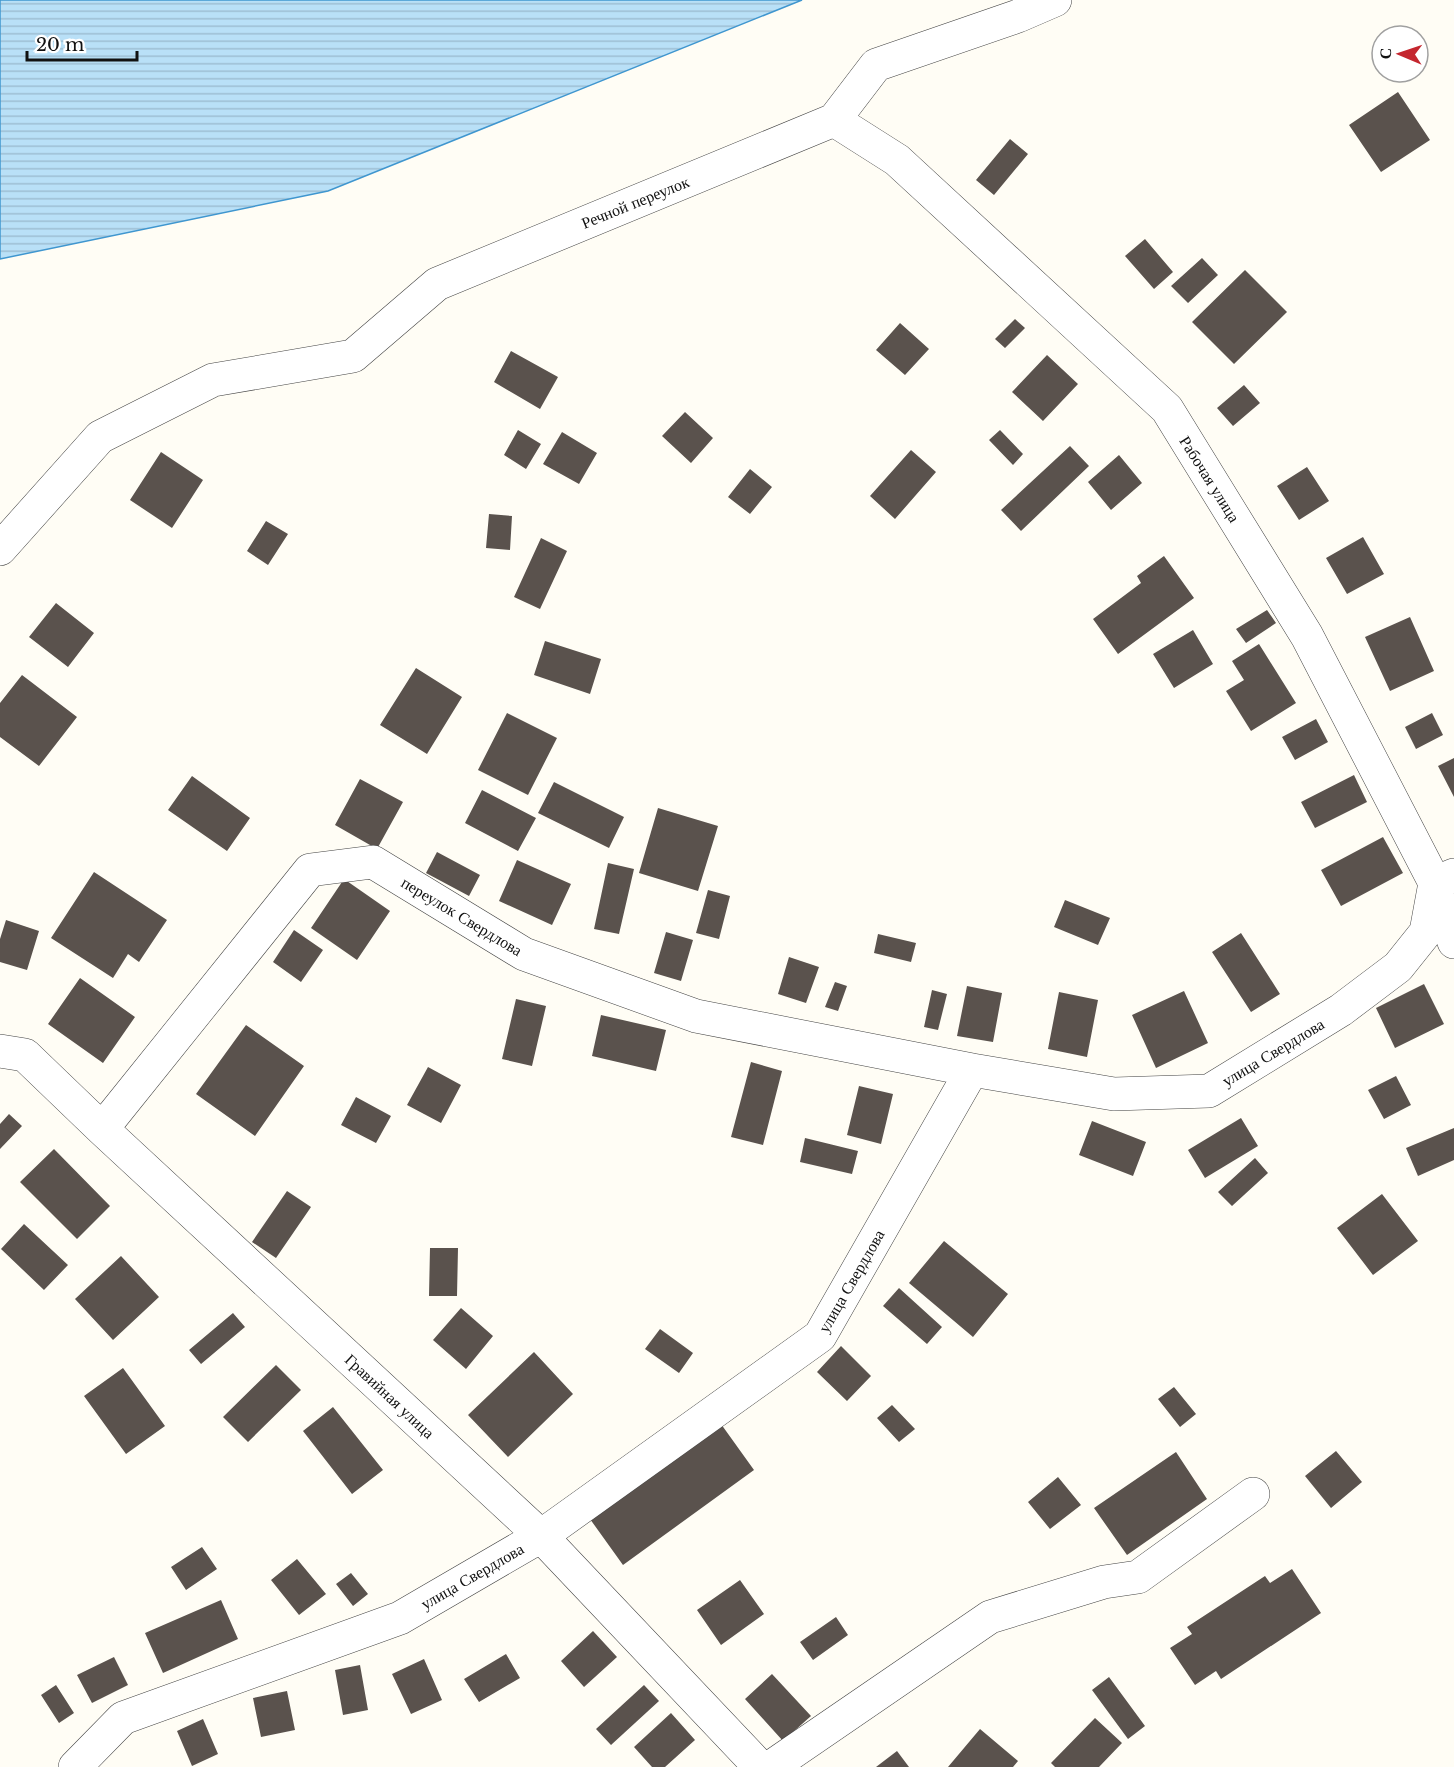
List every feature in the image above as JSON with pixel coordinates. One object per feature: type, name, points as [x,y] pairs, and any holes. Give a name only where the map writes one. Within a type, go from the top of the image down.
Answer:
[{"type":"street","points":[[834,120],[876,65],[1018,16],[1055,0]]},
{"type":"street","name":"Речной переулок","points":[[0,549],[100,437],[213,380],[353,356],[437,284],[834,120]]},
{"type":"street","name":"Рабочая улица","points":[[834,120],[897,160],[1167,410],[1307,636],[1444,879],[1454,942]]},
{"type":"street","name":"переулок Свердлова","points":[[102,1129],[310,870],[373,862],[525,954],[696,1016],[972,1070]]},
{"type":"street","name":"улица Свердлова","points":[[75,1767],[123,1718],[400,1618],[541,1536],[820,1336],[972,1070],[1114,1094],[1209,1090],[1341,1010],[1398,967],[1426,932],[1444,879]]},
{"type":"street","name":"Гравийная улица","points":[[0,1051],[25,1055],[541,1536],[760,1767]]},
{"type":"street","points":[[771,1767],[990,1617],[1104,1582],[1138,1577],[1253,1494]]},
{"type":"water","points":[[0,0],[802,0],[328,191],[0,259]]},
{"type":"building","points":[[1398,92],[1430,140],[1381,172],[1349,125]]},
{"type":"building","points":[[1010,139],[1028,154],[994,195],[976,180]]},
{"type":"building","points":[[1145,239],[1173,272],[1154,289],[1125,256]]},
{"type":"building","points":[[1202,258],[1218,275],[1188,303],[1171,286]]},
{"type":"building","points":[[1245,270],[1287,312],[1234,364],[1192,322]]},
{"type":"building","points":[[1015,319],[1025,328],[1005,348],[995,339]]},
{"type":"building","points":[[900,323],[929,349],[905,375],[876,350]]},
{"type":"building","points":[[511,351],[558,377],[540,409],[494,382]]},
{"type":"building","points":[[1047,355],[1078,384],[1043,421],[1012,392]]},
{"type":"building","points":[[1244,385],[1260,403],[1233,426],[1217,408]]},
{"type":"building","points":[[685,412],[713,438],[691,463],[662,436]]},
{"type":"building","points":[[518,430],[541,444],[526,469],[504,455]]},
{"type":"building","points":[[1000,430],[1023,454],[1013,465],[989,440]]},
{"type":"building","points":[[562,432],[597,453],[579,484],[543,464]]},
{"type":"building","points":[[1070,446],[1089,466],[1021,531],[1001,510]]},
{"type":"building","points":[[911,450],[936,472],[895,519],[870,496]]},
{"type":"building","points":[[161,452],[203,480],[172,528],[130,500]]},
{"type":"building","points":[[1119,455],[1142,483],[1111,510],[1088,482]]},
{"type":"building","points":[[1307,467],[1329,501],[1299,520],[1277,486]]},
{"type":"building","points":[[750,469],[772,487],[750,514],[728,497]]},
{"type":"building","points":[[489,514],[512,516],[510,550],[486,548]]},
{"type":"building","points":[[266,521],[288,534],[268,565],[247,551]]},
{"type":"building","points":[[1363,537],[1384,574],[1347,594],[1326,558]]},
{"type":"building","points":[[541,538],[567,551],[540,609],[514,597]]},
{"type":"building","points":[[1164,556],[1194,598],[1118,654],[1093,619],[1141,583],[1137,576]]},
{"type":"building","points":[[56,603],[94,633],[68,667],[29,637]]},
{"type":"building","points":[[1267,610],[1276,623],[1246,643],[1236,629]]},
{"type":"building","points":[[1410,617],[1434,671],[1390,691],[1365,637]]},
{"type":"building","points":[[1193,630],[1213,664],[1174,688],[1153,654]]},
{"type":"building","points":[[545,641],[601,659],[590,694],[534,675]]},
{"type":"building","points":[[1259,644],[1296,703],[1251,731],[1226,691],[1244,680],[1232,661]]},
{"type":"building","points":[[416,668],[462,697],[427,754],[380,725]]},
{"type":"building","points":[[22,675],[77,717],[39,766],[0,737],[0,703]]},
{"type":"building","points":[[507,713],[557,738],[528,795],[478,770]]},
{"type":"building","points":[[1432,713],[1443,735],[1416,749],[1405,727]]},
{"type":"building","points":[[1316,719],[1328,742],[1295,760],[1282,737]]},
{"type":"building","points":[[1454,758],[1454,797],[1438,766]]},
{"type":"building","points":[[1354,775],[1367,802],[1315,828],[1301,802]]},
{"type":"building","points":[[192,776],[250,818],[227,851],[168,810]]},
{"type":"building","points":[[360,779],[403,802],[377,849],[335,825]]},
{"type":"building","points":[[554,782],[624,817],[609,848],[538,813]]},
{"type":"building","points":[[482,790],[536,818],[518,851],[465,823]]},
{"type":"building","points":[[658,808],[718,826],[698,891],[639,873]]},
{"type":"building","points":[[1383,837],[1403,873],[1341,906],[1321,870]]},
{"type":"building","points":[[437,852],[480,875],[469,896],[426,873]]},
{"type":"building","points":[[517,860],[571,884],[552,925],[499,901]]},
{"type":"building","points":[[608,863],[634,869],[619,934],[594,929]]},
{"type":"building","points":[[94,872],[167,920],[139,962],[128,954],[113,978],[51,938]]},
{"type":"building","points":[[344,879],[390,911],[357,960],[311,928]]},
{"type":"building","points":[[708,890],[730,896],[719,939],[696,933]]},
{"type":"building","points":[[1065,900],[1110,918],[1098,945],[1054,927]]},
{"type":"building","points":[[6,920],[39,931],[27,970],[0,962],[0,939]]},
{"type":"building","points":[[294,930],[323,950],[301,982],[273,962]]},
{"type":"building","points":[[666,932],[693,940],[681,981],[654,973]]},
{"type":"building","points":[[1241,933],[1280,994],[1251,1012],[1212,952]]},
{"type":"building","points":[[878,934],[916,943],[911,962],[874,953]]},
{"type":"building","points":[[789,957],[819,967],[806,1003],[778,994]]},
{"type":"building","points":[[80,978],[135,1017],[103,1063],[48,1024]]},
{"type":"building","points":[[835,982],[847,986],[838,1011],[825,1007]]},
{"type":"building","points":[[1424,984],[1444,1024],[1395,1048],[1376,1008]]},
{"type":"building","points":[[967,986],[1002,993],[993,1042],[957,1036]]},
{"type":"building","points":[[932,990],[947,994],[938,1030],[924,1027]]},
{"type":"building","points":[[1184,991],[1208,1043],[1156,1068],[1132,1015]]},
{"type":"building","points":[[1059,992],[1098,1000],[1087,1057],[1048,1049]]},
{"type":"building","points":[[516,999],[546,1006],[532,1066],[502,1059]]},
{"type":"building","points":[[601,1015],[666,1030],[656,1071],[592,1056]]},
{"type":"building","points":[[246,1025],[304,1066],[255,1136],[196,1094]]},
{"type":"building","points":[[751,1062],[782,1071],[763,1145],[731,1137]]},
{"type":"building","points":[[428,1067],[461,1085],[441,1123],[407,1105]]},
{"type":"building","points":[[1396,1076],[1411,1105],[1384,1119],[1368,1090]]},
{"type":"building","points":[[859,1086],[893,1094],[881,1144],[847,1135]]},
{"type":"building","points":[[356,1097],[391,1116],[376,1143],[341,1125]]},
{"type":"building","points":[[9,1114],[22,1126],[0,1149],[0,1124]]},
{"type":"building","points":[[1241,1118],[1258,1146],[1205,1178],[1188,1150]]},
{"type":"building","points":[[1092,1121],[1146,1142],[1133,1176],[1079,1155]]},
{"type":"building","points":[[1454,1128],[1454,1160],[1418,1176],[1406,1148]]},
{"type":"building","points":[[805,1138],[858,1151],[852,1174],[800,1162]]},
{"type":"building","points":[[54,1149],[110,1206],[77,1239],[20,1182]]},
{"type":"building","points":[[1255,1158],[1268,1173],[1232,1206],[1218,1192]]},
{"type":"building","points":[[287,1191],[311,1207],[276,1258],[252,1242]]},
{"type":"building","points":[[1382,1194],[1418,1241],[1373,1275],[1337,1228]]},
{"type":"building","points":[[24,1224],[68,1265],[44,1290],[1,1249]]},
{"type":"building","points":[[944,1241],[1008,1294],[973,1337],[909,1283]]},
{"type":"building","points":[[430,1248],[458,1248],[457,1296],[429,1296]]},
{"type":"building","points":[[121,1256],[159,1297],[113,1340],[75,1299]]},
{"type":"building","points":[[899,1288],[942,1327],[927,1344],[883,1306]]},
{"type":"building","points":[[461,1308],[493,1336],[466,1369],[433,1340]]},
{"type":"building","points":[[233,1313],[245,1327],[201,1364],[189,1350]]},
{"type":"building","points":[[660,1329],[693,1353],[679,1373],[645,1349]]},
{"type":"building","points":[[841,1346],[871,1376],[847,1401],[817,1372]]},
{"type":"building","points":[[534,1352],[573,1394],[508,1457],[468,1415]]},
{"type":"building","points":[[276,1365],[301,1390],[248,1442],[223,1417]]},
{"type":"building","points":[[123,1368],[165,1426],[126,1454],[84,1396]]},
{"type":"building","points":[[1174,1387],[1196,1414],[1180,1427],[1158,1399]]},
{"type":"building","points":[[892,1405],[915,1429],[899,1442],[877,1418]]},
{"type":"building","points":[[333,1407],[383,1470],[352,1494],[303,1431]]},
{"type":"building","points":[[721,1424],[754,1470],[623,1565],[590,1519]]},
{"type":"building","points":[[1336,1451],[1362,1482],[1331,1508],[1305,1476]]},
{"type":"building","points":[[1176,1452],[1207,1499],[1127,1555],[1094,1508]]},
{"type":"building","points":[[1058,1477],[1081,1505],[1050,1529],[1028,1502]]},
{"type":"building","points":[[202,1547],[217,1569],[186,1590],[171,1567]]},
{"type":"building","points":[[297,1559],[326,1594],[299,1615],[271,1580]]},
{"type":"building","points":[[1292,1569],[1321,1613],[1221,1679],[1216,1671],[1195,1685],[1170,1648],[1192,1634],[1187,1627],[1265,1576],[1270,1583]]},
{"type":"building","points":[[351,1573],[368,1594],[353,1606],[336,1584]]},
{"type":"building","points":[[740,1580],[764,1614],[721,1645],[697,1610]]},
{"type":"building","points":[[221,1600],[238,1639],[163,1673],[145,1633]]},
{"type":"building","points":[[836,1617],[848,1635],[813,1660],[800,1642]]},
{"type":"building","points":[[593,1631],[617,1657],[584,1687],[561,1661]]},
{"type":"building","points":[[506,1654],[520,1678],[479,1702],[464,1679]]},
{"type":"building","points":[[114,1657],[128,1685],[92,1703],[77,1675]]},
{"type":"building","points":[[424,1659],[442,1700],[411,1714],[392,1674]]},
{"type":"building","points":[[360,1665],[368,1710],[343,1715],[335,1670]]},
{"type":"building","points":[[772,1674],[811,1716],[783,1741],[745,1699]]},
{"type":"building","points":[[1109,1677],[1145,1726],[1128,1739],[1092,1690]]},
{"type":"building","points":[[56,1685],[74,1713],[59,1723],[41,1695]]},
{"type":"building","points":[[644,1685],[659,1701],[611,1745],[596,1729]]},
{"type":"building","points":[[287,1691],[295,1730],[261,1737],[253,1698]]},
{"type":"building","points":[[671,1713],[695,1740],[665,1767],[652,1767],[634,1747]]},
{"type":"building","points":[[1095,1718],[1122,1743],[1099,1767],[1055,1767],[1051,1763]]},
{"type":"building","points":[[203,1719],[218,1754],[192,1766],[177,1731]]},
{"type":"building","points":[[980,1729],[1018,1761],[1013,1767],[948,1767]]},
{"type":"building","points":[[897,1751],[909,1767],[876,1767]]}]
